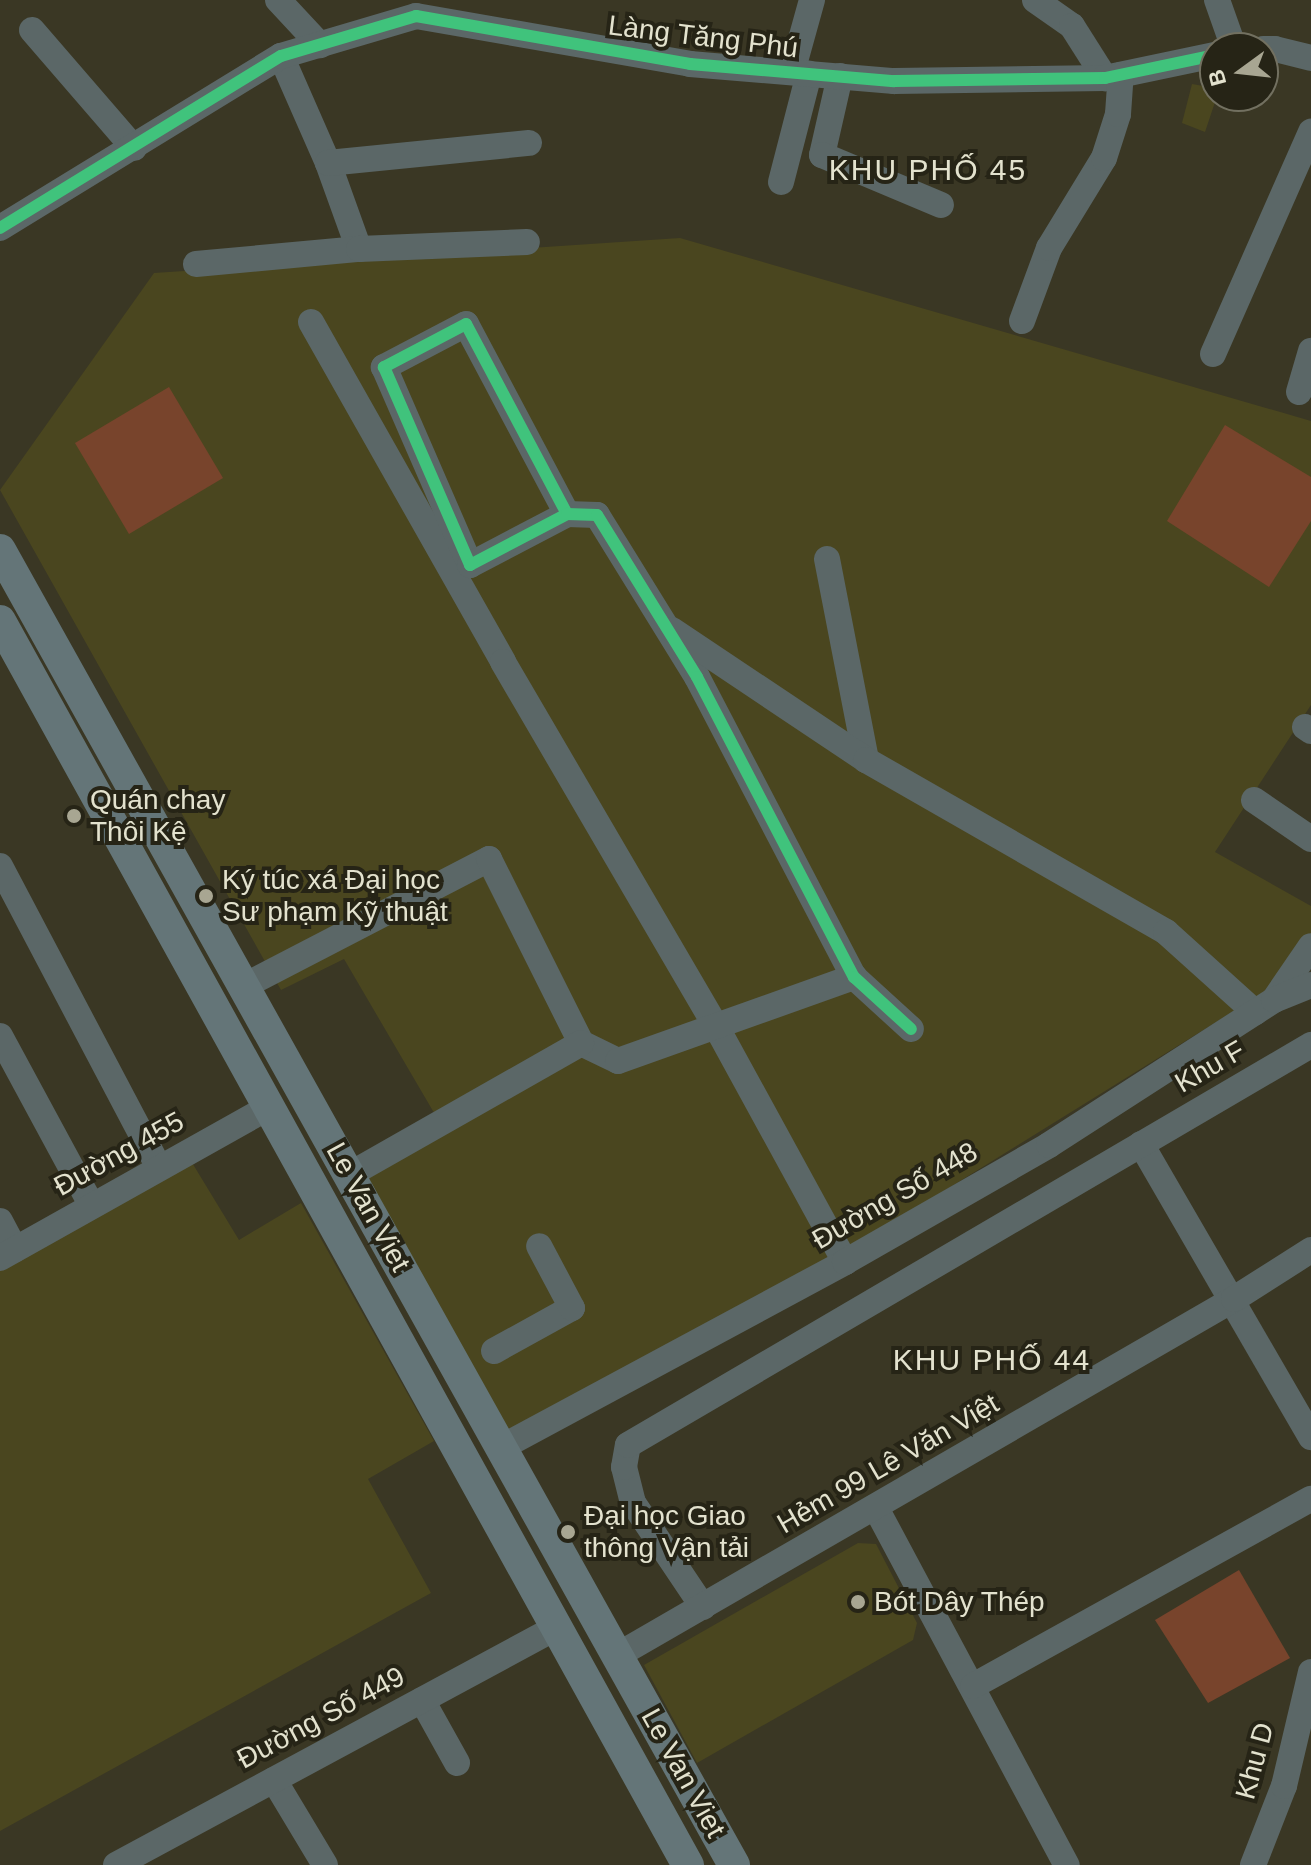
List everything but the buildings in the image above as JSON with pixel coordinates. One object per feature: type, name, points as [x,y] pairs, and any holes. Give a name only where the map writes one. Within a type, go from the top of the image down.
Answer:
[{"type":"main road","name":"Le Van Viet","points":[[0,550],[734,1865]]},
{"type":"main road","name":"Le Van Viet","points":[[0,621],[557,1627],[680,1862]]},
{"type":"main road","points":[[269,1107],[301,1088]]},
{"type":"main road","points":[[467,1465],[502,1447]]},
{"type":"main road","points":[[496,1518],[530,1498]]},
{"type":"main road","points":[[557,1627],[592,1609]]},
{"type":"street","points":[[278,0],[320,45]]},
{"type":"street","points":[[781,182],[812,0]]},
{"type":"street","points":[[1022,321],[1049,248],[1104,158],[1118,114],[1113,76],[1072,26],[1035,0]]},
{"type":"street","points":[[1217,0],[1228,32]]},
{"type":"street","name":"Làng Tăng Phú","points":[[0,228],[281,56],[320,45],[409,8],[690,64],[894,81],[999,82],[1113,76],[1199,58]]},
{"type":"street","points":[[32,30],[134,148]]},
{"type":"street","points":[[1279,50],[1311,58]]},
{"type":"street","points":[[281,56],[328,163],[359,249]]},
{"type":"street","points":[[840,76],[822,155],[941,205]]},
{"type":"street","points":[[1213,354],[1311,132]]},
{"type":"street","points":[[328,163],[529,143]]},
{"type":"street","points":[[196,264],[359,249],[527,242]]},
{"type":"street","points":[[311,322],[503,662],[717,1028],[845,1262]]},
{"type":"street","points":[[567,514],[466,324],[384,367],[470,565],[567,514],[597,515],[697,677],[854,977],[911,1029]]},
{"type":"street","points":[[1299,392],[1311,351]]},
{"type":"street","points":[[827,559],[866,760]]},
{"type":"street","points":[[665,626],[866,760],[1166,932],[1265,1006],[1311,946]]},
{"type":"street","points":[[1254,800],[1311,839]]},
{"type":"street","points":[[244,986],[489,859],[581,1043],[618,1061],[854,977]]},
{"type":"street","points":[[0,866],[159,1168]]},
{"type":"street","name":"Đường Số 448","points":[[502,1447],[845,1262],[1049,1145],[1265,1006],[1311,985]]},
{"type":"street","points":[[0,1036],[92,1206]]},
{"type":"street","points":[[349,1175],[581,1043]]},
{"type":"street","name":"Khu F","points":[[703,1607],[633,1503],[624,1467],[628,1445],[1311,1045]]},
{"type":"street","name":"Đường 455","points":[[8,1253],[269,1107]]},
{"type":"street","points":[[1141,1144],[1234,1299],[1311,1437]]},
{"type":"street","points":[[0,1221],[8,1253]]},
{"type":"street","points":[[494,1351],[577,1316],[539,1246]]},
{"type":"street","name":"Hẻm 99 Lê Văn Việt","points":[[618,1655],[1234,1299],[1311,1250]]},
{"type":"street","points":[[973,1686],[1311,1499]]},
{"type":"street","points":[[876,1508],[1067,1865]]},
{"type":"street","name":"Đường Số 449","points":[[116,1865],[162,1854],[274,1780],[557,1627]]},
{"type":"street","name":"Khu D","points":[[1253,1865],[1284,1786],[1311,1672]]},
{"type":"street","points":[[422,1700],[457,1763]]},
{"type":"street","points":[[274,1780],[325,1865]]},
{"type":"shaded area","points":[[1192,84],[1199,85],[1199,112],[1212,112],[1205,132],[1182,123]]},
{"type":"shaded area","points":[[680,238],[1311,421],[1311,705],[1215,852],[1311,906],[1311,939],[1271,988],[857,1245],[496,1437],[349,1175],[440,1123],[344,959],[281,990],[0,490],[154,273]]},
{"type":"shaded area","points":[[169,387],[223,478],[129,534],[75,443]]},
{"type":"shaded area","points":[[1225,425],[1311,477],[1311,521],[1269,587],[1167,521]]},
{"type":"shaded area","points":[[191,1161],[239,1240],[301,1203],[434,1441],[368,1479],[431,1593],[0,1831],[0,1267]]},
{"type":"shaded area","points":[[858,1543],[876,1544],[917,1623],[913,1640],[697,1763],[644,1665]]},
{"type":"shaded area","points":[[1239,1570],[1290,1658],[1208,1703],[1155,1620]]},
{"type":"cycle path","points":[[0,228],[281,56],[416,16],[690,64],[894,81],[1105,78],[1199,58]]},
{"type":"cycle path","points":[[567,514],[466,324],[384,367],[470,565],[567,514],[597,515],[697,677],[854,977],[911,1029]]},
{"type":"place","name":"Quán chay Thôi Kệ","points":[[74,816]]},
{"type":"place","name":"Ký túc xá Đại học Sư phạm Kỹ thuật","points":[[206,896]]},
{"type":"place","name":"Đại học Giao thông Vận tải","points":[[568,1532]]},
{"type":"place","name":"Bót Dây Thép","points":[[858,1602]]},
{"type":"district","name":"KHU PHỐ 45","points":[[928,170]]},
{"type":"district","name":"KHU PHỐ 44","points":[[992,1360]]}]
